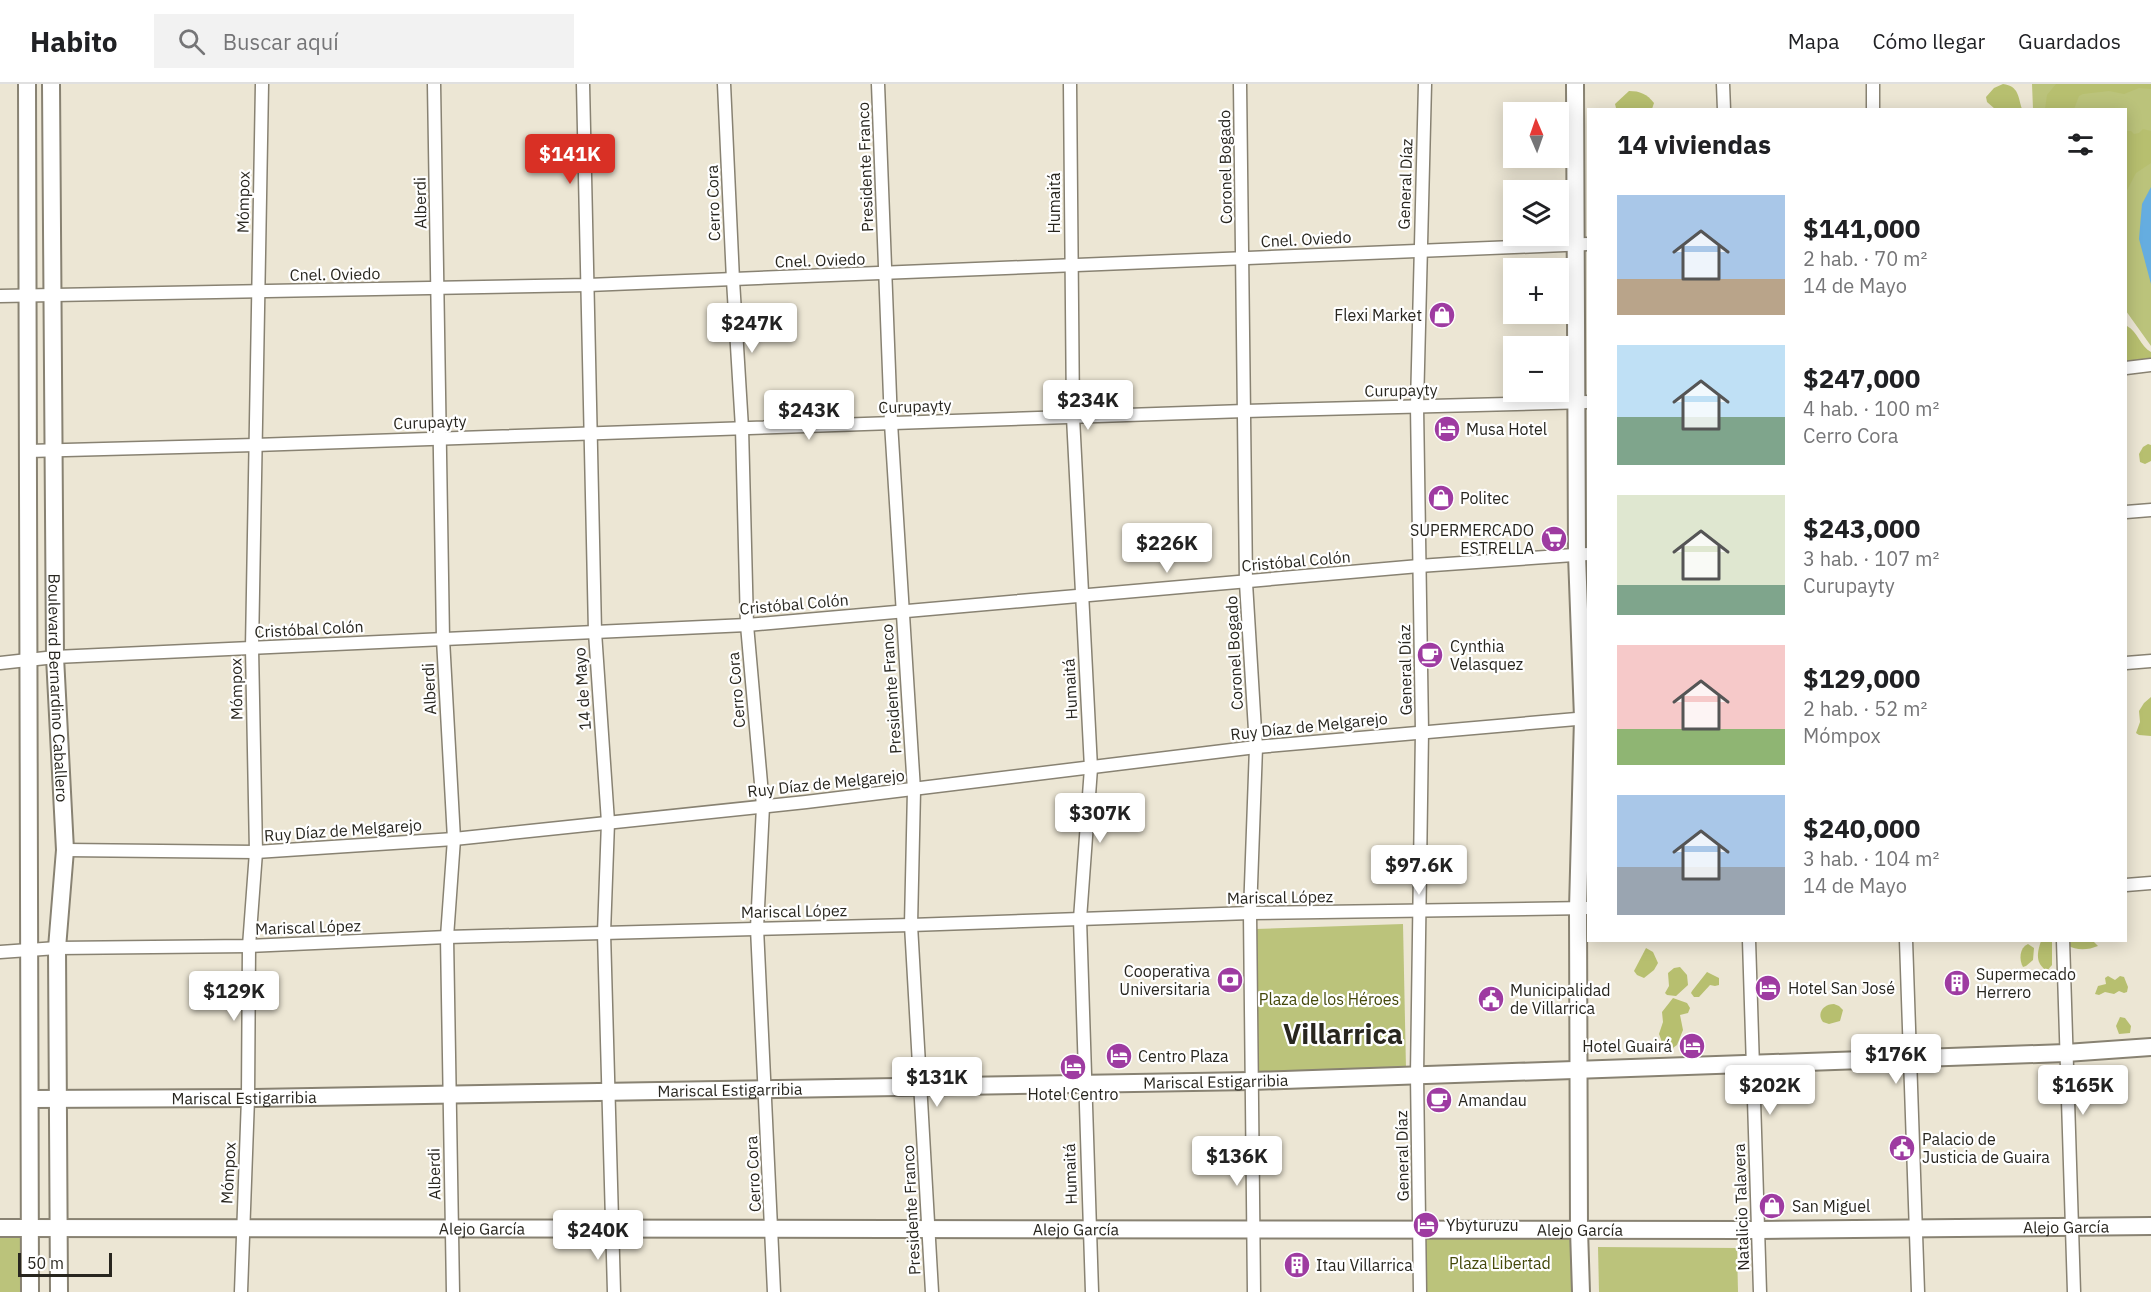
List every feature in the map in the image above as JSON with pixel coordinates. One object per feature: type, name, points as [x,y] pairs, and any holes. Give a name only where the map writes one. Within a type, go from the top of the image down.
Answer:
[{"type":"main road","name":"Boulevard Bernardino Caballero","points":[[27,84],[30,1292]]},
{"type":"main road","name":"Boulevard Bernardino Caballero","points":[[51,84],[55,657],[65,850],[57,948],[59,1292]]},
{"type":"main road","points":[[1575,84],[1582,244],[1586,718],[1578,1069],[1581,1292]]},
{"type":"main road","name":"Mariscal Estigarribia","points":[[30,1099],[248,1098],[1252,1081],[2066,1053],[2151,1047]]},
{"type":"main road","name":"Alejo García","points":[[0,1228],[1758,1230],[2151,1226]]},
{"type":"street","name":"Mómpox","points":[[241,1292],[248,1098],[249,946],[256,852],[252,648],[262,84]]},
{"type":"street","name":"Alberdi","points":[[434,84],[443,639],[454,839],[447,937],[453,1292]]},
{"type":"street","name":"14 de Mayo","points":[[583,84],[595,632],[608,822],[604,933],[614,1292]]},
{"type":"street","name":"Cerro Cora","points":[[724,84],[742,428],[747,625],[763,806],[758,928],[774,1292]]},
{"type":"street","name":"Presidente Franco","points":[[878,84],[891,423],[914,790],[911,925],[932,1292]]},
{"type":"street","name":"Humaitá","points":[[1070,84],[1073,417],[1091,768],[1080,919],[1092,1292]]},
{"type":"street","name":"Coronel Bogado","points":[[1240,84],[1246,582],[1256,747],[1250,914],[1254,1292]]},
{"type":"street","name":"General Díaz","points":[[1420,1292],[1417,1075],[1422,731],[1417,406],[1425,84]]},
{"type":"street","points":[[1723,84],[1724,108]]},
{"type":"street","points":[[1873,84],[1874,108]]},
{"type":"street","name":"Cnel. Oviedo","points":[[0,296],[588,285],[1582,244]]},
{"type":"street","points":[[2127,368],[2151,365]]},
{"type":"street","name":"Curupayty","points":[[28,451],[1245,411],[1582,403]]},
{"type":"street","points":[[2127,512],[2151,510]]},
{"type":"street","name":"Cristóbal Colón","points":[[0,663],[28,662],[55,657],[747,625],[1419,566],[1583,554]]},
{"type":"street","points":[[2127,663],[2151,661]]},
{"type":"street","name":"Ruy Díaz de Melgarejo","points":[[65,850],[256,852],[454,839],[914,790],[1256,747],[1586,718]]},
{"type":"street","points":[[2127,885],[2151,883]]},
{"type":"street","name":"Mariscal López","points":[[0,952],[57,948],[249,946],[447,937],[1250,914],[1583,908]]},
{"type":"street","name":"Natalicio Talavera","points":[[1749,942],[1760,1292]]},
{"type":"street","points":[[1906,942],[1918,1292]]},
{"type":"street","points":[[2063,942],[2074,1292]]},
{"type":"green space","points":[[2003,84],[2012,87],[2022,108],[1994,108],[1987,102],[1986,97],[1994,88]]},
{"type":"green space","points":[[2032,84],[2151,84],[2151,346],[2127,312],[2127,108],[2033,108]]},
{"type":"green space","points":[[2056,84],[2151,84],[2151,89],[2139,88],[2124,94],[2109,91],[2083,94],[2079,96],[2074,108],[2045,108],[2047,95]]},
{"type":"green space","points":[[1629,91],[1640,92],[1654,103],[1652,108],[1616,108],[1615,104]]},
{"type":"green space","points":[[2143,129],[2151,131],[2151,163],[2136,173],[2127,190],[2127,131],[2134,134]]},
{"type":"green space","points":[[2127,326],[2151,352],[2151,360],[2127,364]]},
{"type":"green space","points":[[2148,444],[2151,445],[2151,461],[2145,464],[2140,462],[2139,454]]},
{"type":"green space","points":[[2151,697],[2151,736],[2139,735],[2136,733],[2140,722],[2139,711]]},
{"type":"green space","name":"Plaza de los Héroes","points":[[1403,924],[1406,1069],[1255,1076],[1255,929]]},
{"type":"green space","points":[[2041,942],[2052,942],[2052,965],[2047,971],[2040,965]]},
{"type":"green space","points":[[2068,942],[2094,942],[2098,946],[2079,949],[2067,945]]},
{"type":"green space","points":[[2028,944],[2034,948],[2033,960],[2023,967],[2021,954],[2023,948]]},
{"type":"green space","points":[[1646,948],[1653,952],[1658,963],[1654,970],[1644,978],[1634,971]]},
{"type":"green space","points":[[1680,967],[1687,975],[1688,985],[1676,996],[1667,995],[1665,993],[1669,986],[1668,973]]},
{"type":"green space","points":[[1707,972],[1719,978],[1719,985],[1710,985],[1699,997],[1694,997],[1692,991]]},
{"type":"green space","points":[[2108,976],[2115,980],[2120,976],[2124,977],[2128,987],[2127,992],[2095,994],[2098,986],[2106,984],[2105,978]]},
{"type":"green space","points":[[1673,998],[1687,1003],[1690,1008],[1688,1013],[1680,1015],[1683,1030],[1677,1045],[1670,1050],[1662,1042],[1659,1034],[1663,1022],[1662,1012]]},
{"type":"green space","points":[[1834,1004],[1843,1010],[1840,1021],[1829,1024],[1823,1022],[1820,1015],[1822,1010]]},
{"type":"green space","points":[[2120,1017],[2125,1018],[2131,1026],[2130,1033],[2119,1034],[2116,1026]]},
{"type":"green space","points":[[0,1234],[23,1234],[23,1292],[0,1292]]},
{"type":"green space","name":"Plaza Libertad","points":[[1424,1234],[1575,1234],[1577,1292],[1424,1292]]},
{"type":"green space","points":[[1598,1247],[1737,1248],[1738,1292],[1599,1292]]},
{"type":"water","points":[[2151,187],[2151,284],[2139,239],[2142,204]]},
{"type":"place","name":"Flexi Market","points":[[1442,315]]},
{"type":"place","name":"Musa Hotel","points":[[1447,429]]},
{"type":"place","name":"Politec","points":[[1441,498]]},
{"type":"place","name":"SUPERMERCADO ESTRELLA","points":[[1554,539]]},
{"type":"place","name":"Cynthia Velasquez","points":[[1430,655]]},
{"type":"place","name":"Cooperativa Universitaria","points":[[1230,980]]},
{"type":"place","name":"Supermecado Herrero","points":[[1957,983]]},
{"type":"place","name":"Hotel San José","points":[[1768,988]]},
{"type":"place","name":"Municipalidad de Villarrica","points":[[1491,999]]},
{"type":"place","name":"Hotel Guairá","points":[[1692,1046]]},
{"type":"place","name":"Centro Plaza","points":[[1119,1056]]},
{"type":"place","name":"Hotel Centro","points":[[1073,1067]]},
{"type":"place","name":"Amandau","points":[[1439,1100]]},
{"type":"place","name":"Palacio de Justicia de Guaira","points":[[1902,1148]]},
{"type":"place","name":"San Miguel","points":[[1772,1206]]},
{"type":"place","name":"Ybyturuzu","points":[[1426,1225]]},
{"type":"place","name":"Itau Villarrica","points":[[1297,1265]]},
{"type":"district","name":"Villarrica","points":[[1343,1033]]}]
